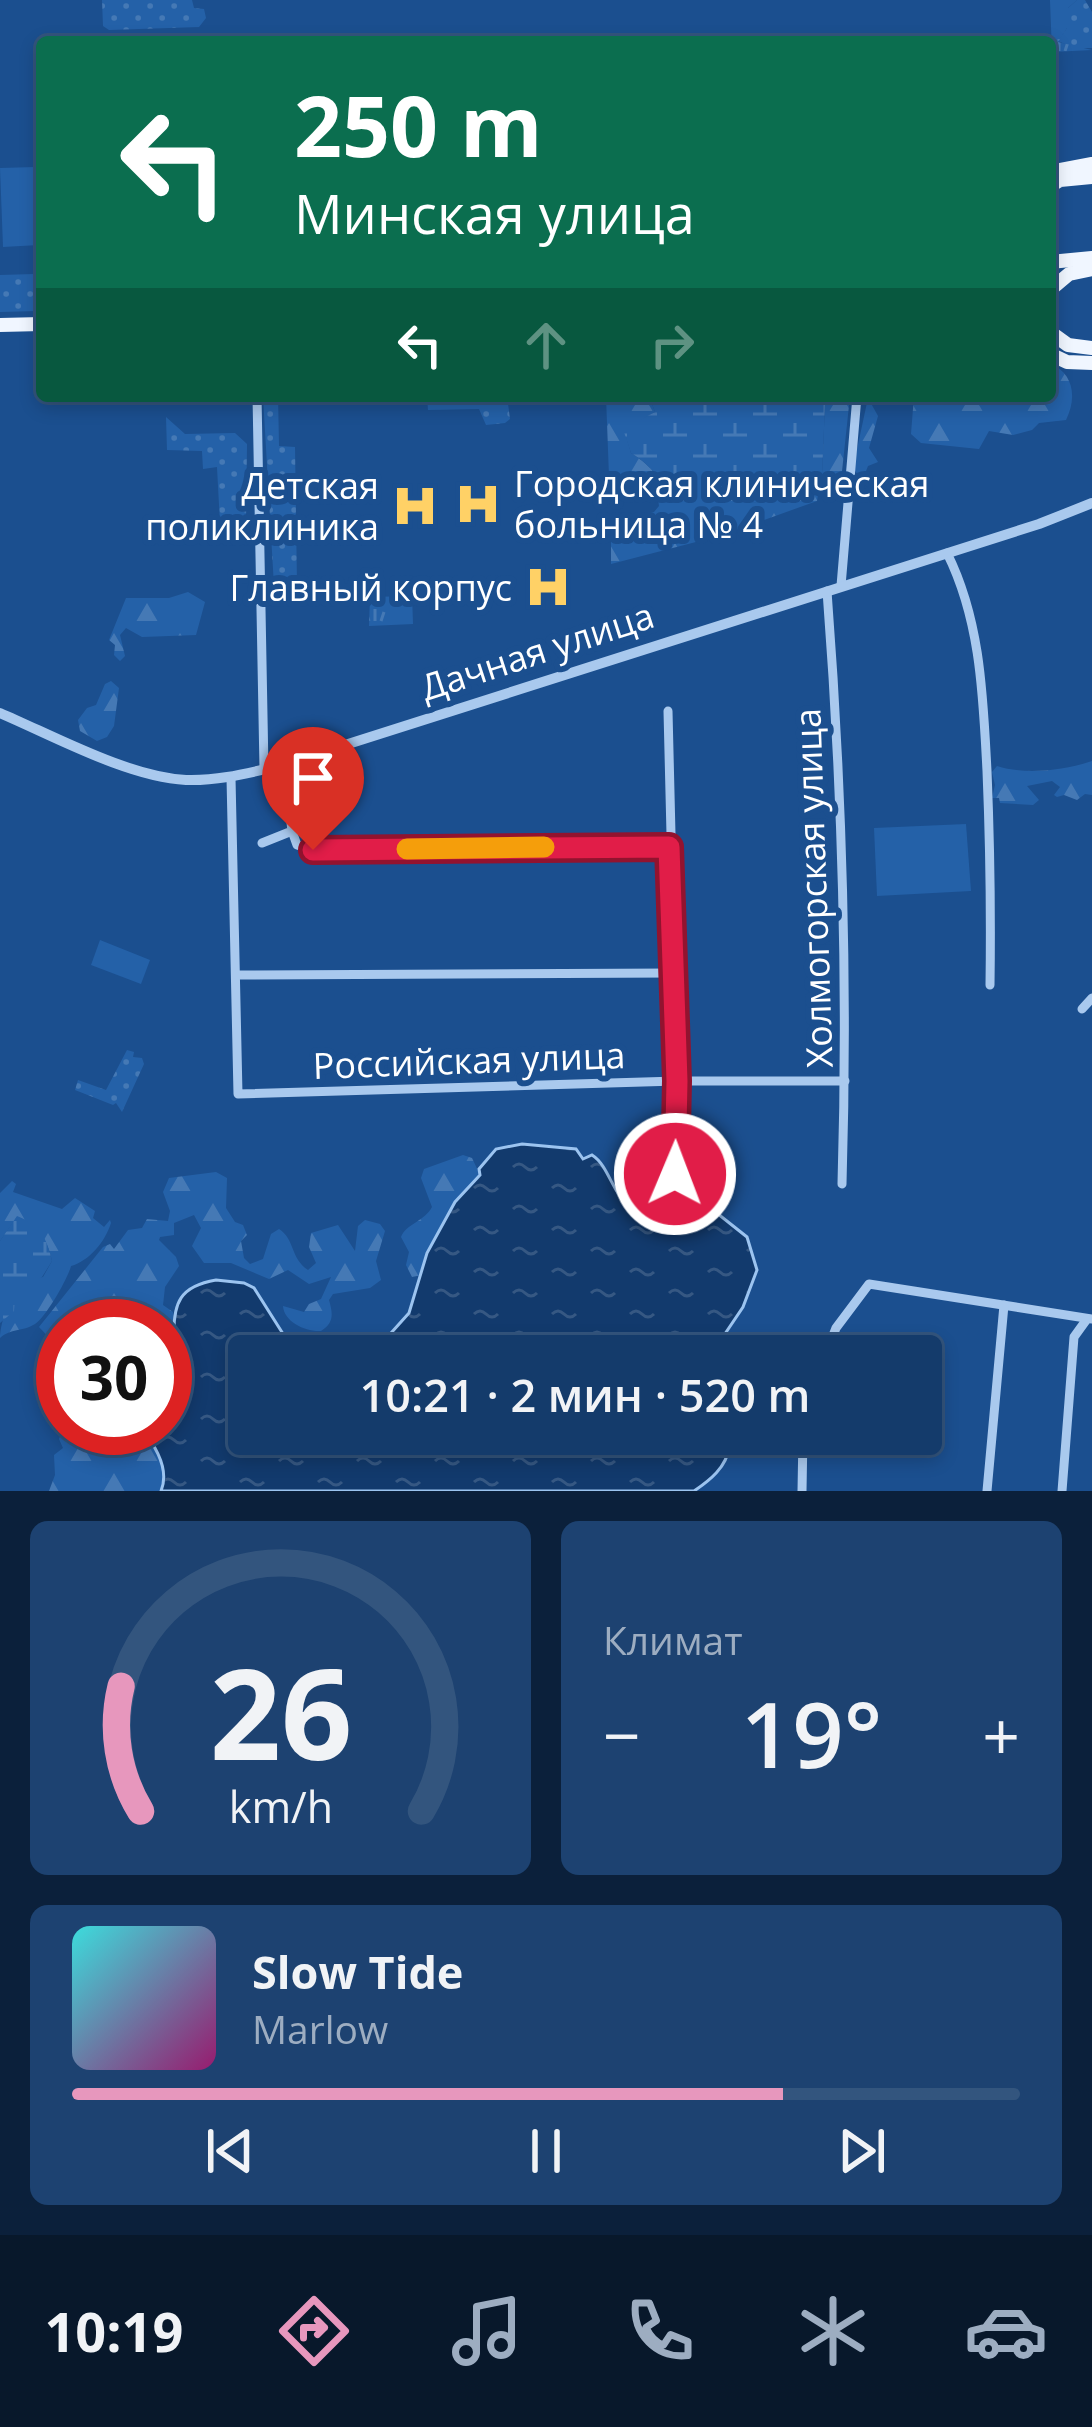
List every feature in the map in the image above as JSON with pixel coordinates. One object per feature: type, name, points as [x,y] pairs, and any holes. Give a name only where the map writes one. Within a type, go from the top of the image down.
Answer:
[{"type":"main road","points":[[1056,171],[1092,164]]},
{"type":"main road","points":[[1056,182],[1092,177]]},
{"type":"main road","points":[[1056,248],[1091,263]]},
{"type":"main road","points":[[1056,262],[1091,263]]},
{"type":"main road","points":[[1056,271],[1091,263]]},
{"type":"main road","points":[[1056,285],[1091,263]]},
{"type":"main road","points":[[0,326],[36,324]]},
{"type":"main road","points":[[1056,336],[1068,345],[1092,348]]},
{"type":"main road","points":[[1056,357],[1092,363]]},
{"type":"street","points":[[257,402],[264,770]]},
{"type":"street","points":[[841,586],[856,402]]},
{"type":"street","name":"Дачная улица","points":[[0,713],[158,775],[231,778],[1092,503]]},
{"type":"street","points":[[947,553],[967,602],[983,689],[990,986]]},
{"type":"street","name":"Холмогорская улица","points":[[827,591],[836,718],[845,1081],[842,1184]]},
{"type":"street","points":[[668,711],[675,1174]]},
{"type":"street","points":[[284,764],[292,831],[297,845],[313,850],[669,847]]},
{"type":"street","points":[[231,778],[237,975],[674,973]]},
{"type":"street","points":[[262,843],[292,831]]},
{"type":"street","name":"Российская улица","points":[[237,975],[238,1094],[845,1081]]},
{"type":"street","points":[[1082,1009],[1092,998]]},
{"type":"street","points":[[833,1335],[869,1284],[1089,1319]]},
{"type":"street","points":[[987,1491],[1004,1305]]},
{"type":"street","points":[[1062,1491],[1074,1337],[1089,1319]]},
{"type":"street","points":[[802,1455],[802,1491]]},
{"type":"green space","points":[[102,0],[192,0],[194,8],[204,9],[206,18],[199,27],[109,30],[103,26]]},
{"type":"green space","points":[[1050,0],[1077,0],[1068,8],[1067,28],[1058,42],[1092,50],[1056,52],[1056,36],[1051,36]]},
{"type":"green space","points":[[1085,0],[1092,12],[1092,48],[1074,48],[1058,41],[1067,28],[1067,9]]},
{"type":"green space","points":[[35,167],[36,245],[3,247],[0,168]]},
{"type":"green space","points":[[35,274],[36,311],[0,312],[0,275]]},
{"type":"green space","points":[[1056,367],[1069,380],[1072,403],[1066,420],[1039,423],[1013,435],[989,431],[979,449],[921,443],[911,434],[914,402],[1056,402]]},
{"type":"green space","points":[[263,402],[278,402],[279,446],[295,447],[297,586],[274,586]]},
{"type":"green space","points":[[427,402],[508,402],[510,419],[486,425],[479,409],[428,410]]},
{"type":"green space","points":[[606,402],[651,402],[655,412],[624,430],[631,453],[672,488],[688,497],[714,488],[745,503],[801,499],[822,476],[824,402],[849,402],[840,490],[819,488],[817,501],[719,536],[611,564],[611,518],[654,512],[659,506],[657,490],[648,483],[614,487],[609,476]]},
{"type":"green space","points":[[651,402],[824,402],[822,476],[801,499],[745,503],[714,488],[688,498],[631,453],[623,429],[655,412]]},
{"type":"green space","points":[[870,402],[878,416],[869,448],[878,462],[868,466],[864,476],[853,468]]},
{"type":"green space","points":[[166,417],[185,434],[235,433],[247,444],[246,524],[220,523],[217,467],[203,469],[202,451],[167,450]]},
{"type":"green space","points":[[188,592],[205,602],[196,635],[142,637],[126,628],[120,635],[125,656],[120,661],[114,655],[115,645],[109,640],[126,598],[169,598]]},
{"type":"green space","points":[[412,596],[413,624],[369,626],[370,597]]},
{"type":"green space","points":[[111,681],[119,688],[114,726],[107,737],[97,741],[80,731],[78,720],[96,705]]},
{"type":"green space","points":[[1092,761],[1092,795],[1077,800],[1057,797],[1060,787],[1052,781],[1027,786],[1039,800],[1033,805],[992,798],[992,772],[997,766],[1044,771]]},
{"type":"green space","points":[[966,824],[971,891],[877,896],[874,828]]},
{"type":"green space","points":[[100,940],[150,960],[141,984],[91,965]]},
{"type":"green space","points":[[127,1050],[144,1064],[122,1112],[116,1103],[75,1090],[78,1080],[106,1090]]},
{"type":"green space","points":[[463,1155],[472,1158],[480,1175],[439,1232],[422,1275],[412,1277],[406,1265],[409,1252],[401,1237],[432,1207],[421,1178],[424,1169]]},
{"type":"green space","points":[[216,1172],[227,1178],[226,1208],[243,1225],[247,1235],[241,1241],[244,1258],[250,1264],[263,1259],[271,1234],[279,1229],[308,1270],[316,1263],[309,1247],[311,1233],[338,1225],[355,1251],[358,1226],[365,1220],[380,1224],[385,1231],[376,1261],[381,1280],[370,1288],[333,1294],[328,1325],[321,1331],[309,1330],[292,1321],[283,1306],[304,1312],[321,1299],[331,1277],[309,1284],[288,1270],[269,1279],[231,1263],[204,1263],[192,1246],[201,1228],[194,1215],[174,1223],[174,1235],[160,1237],[179,1266],[165,1287],[164,1299],[61,1299],[103,1247],[110,1244],[114,1249],[128,1230],[142,1228],[147,1219],[168,1221],[170,1211],[163,1192],[169,1178]]},
{"type":"green space","points":[[12,1181],[16,1184],[13,1192],[62,1209],[75,1198],[95,1211],[93,1218],[104,1227],[111,1223],[96,1250],[71,1266],[55,1299],[36,1299],[36,1322],[0,1338],[13,1295],[43,1277],[52,1261],[40,1234],[17,1217],[0,1241],[0,1193]]},
{"type":"green space","points":[[17,1216],[41,1233],[52,1261],[42,1277],[15,1294],[14,1311],[0,1323],[0,1241]]},
{"type":"green space","points":[[54,1455],[158,1455],[163,1483],[161,1491],[49,1491],[55,1475]]},
{"type":"water","points":[[522,1144],[576,1149],[583,1159],[592,1155],[602,1165],[627,1205],[664,1200],[683,1209],[713,1210],[747,1237],[757,1270],[743,1307],[724,1335],[389,1335],[409,1313],[427,1253],[455,1202],[496,1149]]},
{"type":"water","points":[[216,1280],[254,1288],[284,1335],[228,1335],[228,1455],[727,1455],[725,1461],[694,1491],[161,1491],[158,1455],[192,1455],[192,1299],[180,1299],[194,1287]]},
{"type":"slow traffic","points":[[407,849],[544,847]]},
{"type":"place","name":"Городская клиническая больница № 4","points":[[478,504]]},
{"type":"place","name":"Детская поликлиника","points":[[415,506]]},
{"type":"place","name":"Главный корпус","points":[[548,587]]},
{"type":"route","points":[[313,850],[669,847],[677,1081],[675,1174]]}]
